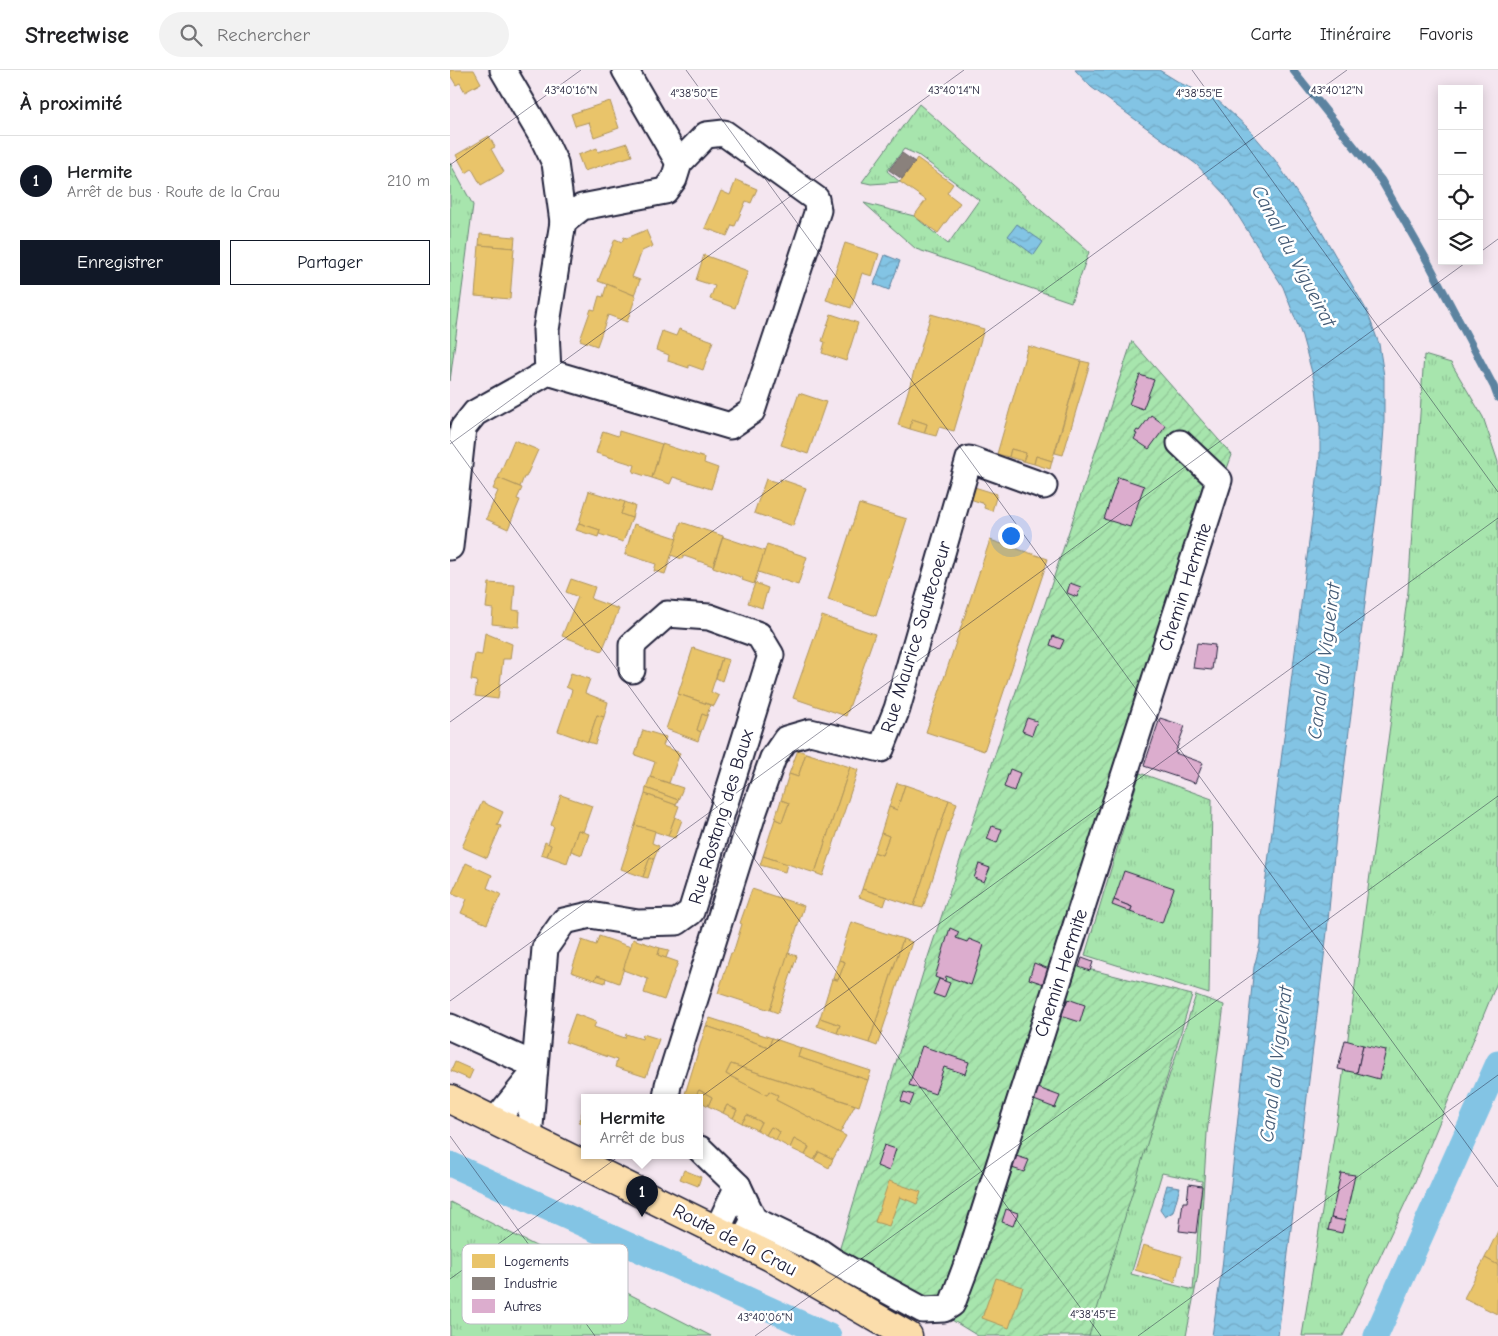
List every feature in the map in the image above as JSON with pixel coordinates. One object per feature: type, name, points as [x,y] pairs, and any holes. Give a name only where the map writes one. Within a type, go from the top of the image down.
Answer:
[{"type":"main road","name":"Route de la Crau","points":[[450,1099],[717,1230],[748,1231],[771,1257],[908,1336]]},
{"type":"street","points":[[503,70],[544,140],[555,163],[563,222],[546,330],[548,372]]},
{"type":"street","points":[[625,70],[679,163]]},
{"type":"street","points":[[450,547],[463,428],[475,413],[548,372],[730,426],[752,411],[818,210],[816,199],[724,133],[706,135],[679,163],[674,178],[665,191],[582,207],[563,222]]},
{"type":"street","name":"Chemin Hermite","points":[[748,1231],[820,1252],[923,1310],[944,1309],[952,1304],[973,1247],[1219,480],[1180,443]]},
{"type":"street","name":"Rue Maurice Sautecoeur","points":[[667,1094],[753,814],[773,758],[786,740],[810,732],[881,749],[897,709],[970,459],[1044,486]]},
{"type":"street","name":"Rue Rostang des Baux","points":[[528,1138],[545,948],[564,921],[590,915],[638,923],[677,922],[691,912],[771,655],[759,635],[709,617],[668,614],[632,646],[632,670]]},
{"type":"street","points":[[450,1027],[534,1069],[495,1121]]},
{"type":"street","points":[[703,1153],[738,1186],[748,1231]]},
{"type":"street","points":[[717,1230],[738,1186]]},
{"type":"green space","points":[[919,104],[1089,252],[1071,302],[916,249],[864,203],[914,216],[948,244],[979,200],[918,155],[904,149],[887,171],[900,182],[871,184],[862,182]]},
{"type":"green space","points":[[450,163],[473,205],[450,381]]},
{"type":"green space","points":[[1132,341],[1232,455],[1171,619],[1064,963],[1192,995],[1089,1336],[978,1336],[839,1251],[926,963]]},
{"type":"green space","points":[[1424,355],[1451,363],[1483,417],[1498,462],[1498,980],[1414,1184],[1343,1336],[1302,1336],[1338,1112],[1408,592]]},
{"type":"green space","points":[[1140,773],[1212,799],[1209,994],[1085,955]]},
{"type":"green space","points":[[1196,995],[1224,1005],[1207,1133],[1198,1275],[1186,1336],[1083,1336]],"holes":[[[1162,1173],[1202,1181],[1193,1290],[1131,1274]]]},
{"type":"green space","points":[[450,1202],[532,1244],[462,1244],[462,1324],[628,1324],[628,1293],[711,1336],[450,1336]]},
{"type":"water","name":"Canal du Vigueirat","points":[[1075,70],[1159,70],[1182,84],[1215,98],[1247,127],[1275,160],[1316,222],[1367,311],[1379,344],[1384,376],[1384,428],[1379,492],[1336,834],[1327,932],[1278,1336],[1212,1336],[1222,1268],[1254,967],[1260,944],[1261,917],[1320,456],[1320,427],[1316,387],[1302,336],[1283,287],[1225,195],[1196,164],[1091,87]]},
{"type":"water","points":[[1017,224],[1043,242],[1034,255],[1008,236]]},
{"type":"water","points":[[885,255],[900,261],[889,290],[874,284]]},
{"type":"water","points":[[1167,1185],[1180,1187],[1173,1212],[1165,1217],[1160,1210]]},
{"type":"building: Logements","points":[[450,70],[474,70],[481,83],[465,92],[460,83],[456,85],[450,75]]},
{"type":"building: Logements","points":[[610,101],[619,128],[594,137],[589,122],[575,126],[571,114]]},
{"type":"building: Logements","points":[[489,136],[495,147],[491,149],[504,172],[481,185],[472,169],[466,173],[456,155]]},
{"type":"building: Logements","points":[[627,143],[632,156],[584,171],[578,155],[597,148],[598,152]]},
{"type":"building: Logements","points":[[917,158],[953,184],[947,193],[960,203],[938,233],[914,216],[926,200],[900,182]]},
{"type":"building: Logements","points":[[736,180],[757,189],[751,203],[746,201],[735,226],[732,225],[727,236],[705,228],[721,191],[730,195]]},
{"type":"building: Logements","points":[[646,230],[653,246],[642,251],[632,277],[640,280],[634,295],[598,281],[615,239],[622,242],[624,237],[627,238]]},
{"type":"building: Logements","points":[[480,234],[515,237],[514,248],[479,245]]},
{"type":"building: Logements","points":[[845,243],[879,254],[872,276],[862,273],[851,308],[826,300]]},
{"type":"building: Logements","points":[[479,245],[514,248],[510,299],[475,296]]},
{"type":"building: Logements","points":[[704,255],[748,271],[735,308],[710,299],[715,286],[696,280]]},
{"type":"building: Logements","points":[[607,284],[636,296],[627,322],[608,315],[597,346],[580,340],[591,309],[595,310],[599,296],[603,297]]},
{"type":"building: Logements","points":[[831,314],[858,323],[846,361],[822,353],[825,342],[822,341]]},
{"type":"building: Logements","points":[[931,314],[984,329],[954,431],[939,427],[936,436],[924,433],[927,424],[912,419],[910,429],[898,425]]},
{"type":"building: Logements","points":[[679,329],[713,341],[703,370],[689,365],[689,368],[668,361],[669,355],[656,350],[662,331],[676,336]]},
{"type":"building: Logements","points":[[1028,346],[1081,361],[1052,461],[1036,456],[1034,464],[1023,461],[1026,453],[1011,449],[1009,457],[997,454]]},
{"type":"building: Logements","points":[[1081,361],[1090,363],[1063,455],[1055,453]]},
{"type":"building: Logements","points":[[799,393],[826,402],[808,454],[781,445]]},
{"type":"building: Logements","points":[[912,419],[927,424],[924,433],[910,429]]},
{"type":"building: Logements","points":[[603,431],[618,436],[619,431],[662,444],[652,478],[633,472],[635,465],[596,453]]},
{"type":"building: Logements","points":[[514,440],[538,450],[520,487],[498,478]]},
{"type":"building: Logements","points":[[662,444],[705,458],[704,463],[718,468],[711,489],[673,477],[670,484],[652,478]]},
{"type":"building: Logements","points":[[1011,449],[1026,453],[1023,461],[1009,457]]},
{"type":"building: Logements","points":[[1036,456],[1052,461],[1050,469],[1034,464]]},
{"type":"building: Logements","points":[[498,478],[522,488],[517,499],[520,500],[508,529],[486,519],[498,491],[493,489]]},
{"type":"building: Logements","points":[[766,479],[779,483],[780,479],[806,488],[793,526],[754,513]]},
{"type":"building: Logements","points":[[971,486],[997,494],[992,511],[984,508],[985,504],[967,498]]},
{"type":"building: Logements","points":[[589,491],[625,502],[621,514],[632,518],[623,542],[599,534],[600,530],[579,523]]},
{"type":"building: Logements","points":[[625,502],[635,506],[632,518],[621,514]]},
{"type":"building: Logements","points":[[859,504],[907,519],[876,616],[828,600]]},
{"type":"building: Logements","points":[[681,522],[723,536],[713,566],[684,556],[682,559],[671,555]]},
{"type":"building: Logements","points":[[579,523],[600,530],[598,537],[576,530]]},
{"type":"building: Logements","points":[[634,524],[677,538],[665,574],[654,571],[656,564],[625,554]]},
{"type":"building: Logements","points":[[723,537],[765,551],[754,584],[713,567]]},
{"type":"building: Logements","points":[[990,540],[1048,559],[984,751],[926,732]]},
{"type":"building: Logements","points":[[767,544],[807,557],[798,585],[758,572]]},
{"type":"building: Logements","points":[[571,579],[595,587],[591,599],[619,609],[602,651],[562,636],[578,597],[566,592]]},
{"type":"building: Logements","points":[[489,583],[515,585],[513,610],[520,611],[519,627],[492,624],[493,609],[486,608]]},
{"type":"building: Logements","points":[[755,583],[768,588],[762,608],[748,603]]},
{"type":"building: Logements","points":[[822,616],[875,634],[846,716],[793,698]]},
{"type":"building: Logements","points":[[485,633],[512,644],[510,659],[503,659],[498,699],[475,696],[477,681],[471,680],[475,654],[482,655]]},
{"type":"building: Logements","points":[[693,648],[722,658],[711,692],[719,696],[714,706],[678,694]]},
{"type":"building: Logements","points":[[722,658],[729,660],[722,681],[716,678]]},
{"type":"building: Logements","points":[[571,673],[590,679],[585,693],[608,702],[604,717],[597,715],[588,742],[558,731],[572,690],[566,687]]},
{"type":"building: Logements","points":[[678,694],[710,705],[707,716],[702,714],[697,730],[701,732],[698,741],[666,729]]},
{"type":"building: Logements","points":[[702,714],[707,716],[701,732],[697,730]]},
{"type":"building: Logements","points":[[597,715],[604,717],[595,744],[588,742]]},
{"type":"building: Logements","points":[[643,730],[666,737],[663,746],[680,753],[669,783],[650,777],[655,762],[635,755]]},
{"type":"building: Logements","points":[[798,750],[806,753],[798,777],[789,774]]},
{"type":"building: Logements","points":[[806,753],[850,767],[815,873],[763,856],[775,819],[782,822],[789,803],[781,800],[789,774],[798,777]]},
{"type":"building: Logements","points":[[850,767],[858,770],[823,876],[815,873]]},
{"type":"building: Logements","points":[[650,777],[683,788],[678,800],[646,788]]},
{"type":"building: Logements","points":[[897,783],[905,785],[897,810],[889,807]]},
{"type":"building: Logements","points":[[905,785],[949,800],[914,906],[862,889],[874,852],[882,855],[889,836],[881,833],[889,807],[897,810]]},
{"type":"building: Logements","points":[[646,788],[678,800],[676,805],[645,794]]},
{"type":"building: Logements","points":[[645,794],[679,806],[668,836],[635,825]]},
{"type":"building: Logements","points":[[561,795],[592,806],[583,832],[578,830],[567,863],[547,856],[551,845],[548,844],[554,827],[551,825]]},
{"type":"building: Logements","points":[[781,800],[789,803],[782,822],[775,819]]},
{"type":"building: Logements","points":[[949,800],[957,803],[923,908],[914,906]]},
{"type":"building: Logements","points":[[482,802],[503,812],[497,825],[501,826],[487,858],[462,847]]},
{"type":"building: Logements","points":[[675,817],[682,820],[675,838],[668,836]]},
{"type":"building: Logements","points":[[635,825],[655,831],[652,843],[659,846],[654,859],[650,857],[643,877],[621,869]]},
{"type":"building: Logements","points":[[578,830],[589,834],[582,855],[571,851]]},
{"type":"building: Logements","points":[[881,833],[889,836],[882,855],[874,852]]},
{"type":"building: Logements","points":[[545,842],[551,845],[547,856],[541,854]]},
{"type":"building: Logements","points":[[763,856],[787,864],[785,872],[760,865]]},
{"type":"building: Logements","points":[[650,857],[654,859],[648,878],[643,877]]},
{"type":"building: Logements","points":[[466,863],[492,875],[487,888],[501,894],[487,924],[461,913],[467,899],[452,893]]},
{"type":"building: Logements","points":[[752,889],[804,906],[770,1010],[718,993],[731,953],[733,953],[742,924],[740,923]]},
{"type":"building: Logements","points":[[862,889],[887,897],[884,906],[859,897]]},
{"type":"building: Logements","points":[[851,922],[903,939],[869,1043],[837,1033],[840,1025],[820,1018],[832,979],[838,980],[845,962],[839,960]]},
{"type":"building: Logements","points":[[599,936],[631,947],[619,983],[597,975],[595,980],[571,972],[582,940],[596,945]]},
{"type":"building: Logements","points":[[633,939],[660,948],[658,955],[678,962],[664,1000],[644,993],[648,979],[623,970]]},
{"type":"building: Logements","points":[[903,939],[912,942],[877,1046],[869,1043]]},
{"type":"building: Logements","points":[[660,948],[669,950],[666,958],[658,955]]},
{"type":"building: Logements","points":[[788,953],[797,956],[778,1013],[770,1010]]},
{"type":"building: Logements","points":[[839,960],[845,962],[838,980],[833,979]]},
{"type":"building: Logements","points":[[597,975],[606,978],[605,983],[595,980]]},
{"type":"building: Logements","points":[[575,1014],[596,1022],[594,1027],[625,1038],[626,1034],[642,1039],[643,1034],[659,1039],[646,1077],[615,1067],[617,1060],[565,1042]]},
{"type":"building: Logements","points":[[710,1018],[772,1038],[769,1047],[706,1026]]},
{"type":"building: Logements","points":[[820,1018],[840,1025],[837,1033],[817,1026]]},
{"type":"building: Logements","points":[[706,1026],[769,1047],[772,1038],[801,1048],[798,1057],[868,1080],[859,1106],[731,1064],[726,1074],[767,1095],[769,1091],[778,1095],[776,1100],[846,1136],[833,1159],[819,1152],[814,1160],[805,1155],[809,1147],[794,1139],[790,1148],[776,1140],[780,1132],[771,1127],[766,1135],[757,1130],[761,1122],[747,1115],[742,1123],[733,1118],[737,1110],[727,1105],[723,1113],[708,1106],[712,1097],[699,1090],[696,1094],[685,1094]]},
{"type":"building: Logements","points":[[801,1048],[871,1071],[868,1080],[798,1057]]},
{"type":"building: Logements","points":[[455,1062],[473,1070],[469,1079],[451,1071]]},
{"type":"building: Logements","points":[[731,1064],[855,1105],[840,1133],[776,1100],[778,1095],[769,1091],[767,1095],[726,1074]]},
{"type":"building: Logements","points":[[699,1090],[712,1097],[708,1106],[703,1103],[703,1094],[696,1094]]},
{"type":"building: Logements","points":[[727,1105],[737,1110],[733,1118],[723,1113]]},
{"type":"building: Logements","points":[[747,1115],[761,1122],[757,1130],[742,1123]]},
{"type":"building: Logements","points":[[771,1127],[780,1132],[776,1140],[766,1135]]},
{"type":"building: Logements","points":[[794,1139],[809,1147],[805,1155],[790,1148]]},
{"type":"building: Logements","points":[[819,1152],[833,1159],[829,1168],[814,1160]]},
{"type":"building: Logements","points":[[684,1170],[701,1177],[698,1186],[680,1179]]},
{"type":"building: Logements","points":[[889,1181],[921,1192],[917,1204],[900,1197],[889,1226],[875,1222]]},
{"type":"building: Logements","points":[[1498,1231],[1498,1265],[1485,1258]]},
{"type":"building: Logements","points":[[1143,1245],[1182,1256],[1175,1282],[1135,1270]]},
{"type":"building: Logements","points":[[1485,1258],[1498,1265],[1497,1314],[1464,1298]]},
{"type":"building: Logements","points":[[996,1278],[1023,1287],[1009,1328],[982,1318]]},
{"type":"building: Industrie","points":[[902,153],[915,162],[902,179],[889,170]]},
{"type":"building: Autres","points":[[1140,375],[1154,380],[1143,409],[1129,404]]},
{"type":"building: Autres","points":[[1151,415],[1166,426],[1149,449],[1134,439],[1137,430],[1139,431]]},
{"type":"building: Autres","points":[[1118,477],[1144,486],[1130,527],[1104,519]]},
{"type":"building: Autres","points":[[1070,583],[1081,587],[1077,597],[1067,593]]},
{"type":"building: Autres","points":[[1053,636],[1064,640],[1060,649],[1050,645]]},
{"type":"building: Autres","points":[[1197,643],[1215,645],[1212,670],[1193,668]]},
{"type":"building: Autres","points":[[1027,718],[1037,721],[1032,735],[1022,731]]},
{"type":"building: Autres","points":[[1160,718],[1185,726],[1175,753],[1203,763],[1195,783],[1144,766]]},
{"type":"building: Autres","points":[[1010,769],[1020,773],[1014,791],[1004,787]]},
{"type":"building: Autres","points":[[992,826],[1002,829],[997,843],[987,839]]},
{"type":"building: Autres","points":[[979,864],[990,868],[984,882],[974,878]]},
{"type":"building: Autres","points":[[1124,871],[1174,888],[1162,923],[1130,912],[1132,907],[1114,900]]},
{"type":"building: Autres","points":[[1114,900],[1132,907],[1130,912],[1112,905]]},
{"type":"building: Autres","points":[[950,928],[959,932],[956,938],[967,942],[969,939],[984,945],[971,985],[946,976],[945,981],[935,977]]},
{"type":"building: Autres","points":[[1082,958],[1093,962],[1090,971],[1079,967]]},
{"type":"building: Autres","points":[[1034,963],[1049,969],[1044,984],[1029,979]]},
{"type":"building: Autres","points":[[939,979],[950,983],[944,998],[933,994]]},
{"type":"building: Autres","points":[[1068,999],[1085,1005],[1080,1022],[1061,1016]]},
{"type":"building: Autres","points":[[1345,1040],[1363,1045],[1357,1073],[1338,1069]]},
{"type":"building: Autres","points":[[1363,1045],[1386,1050],[1379,1079],[1357,1073]]},
{"type":"building: Autres","points":[[922,1046],[969,1062],[965,1074],[944,1067],[935,1094],[909,1085]]},
{"type":"building: Autres","points":[[1038,1088],[1060,1096],[1055,1108],[1034,1100]]},
{"type":"building: Autres","points":[[904,1092],[914,1095],[910,1105],[901,1101]]},
{"type":"building: Autres","points":[[884,1145],[896,1149],[889,1171],[877,1166]]},
{"type":"building: Autres","points":[[1016,1156],[1029,1160],[1024,1172],[1012,1168]]},
{"type":"building: Autres","points":[[1341,1173],[1355,1175],[1345,1221],[1331,1218]]},
{"type":"building: Autres","points":[[1189,1184],[1202,1186],[1196,1233],[1179,1231],[1183,1202],[1187,1202]]},
{"type":"building: Autres","points":[[1006,1209],[1018,1213],[1013,1226],[1002,1222]]},
{"type":"building: Autres","points":[[1331,1218],[1345,1221],[1342,1233],[1328,1230]]},
{"type":"waterway","points":[[1293,70],[1381,180],[1429,264],[1498,398]]},
{"type":"waterway","points":[[1376,1336],[1498,1063]]},
{"type":"waterway","points":[[450,1164],[626,1244]]},
{"type":"waterway","points":[[628,1245],[829,1336]]},
{"type":"place","name":"Hermite","points":[[642,1217]]}]
